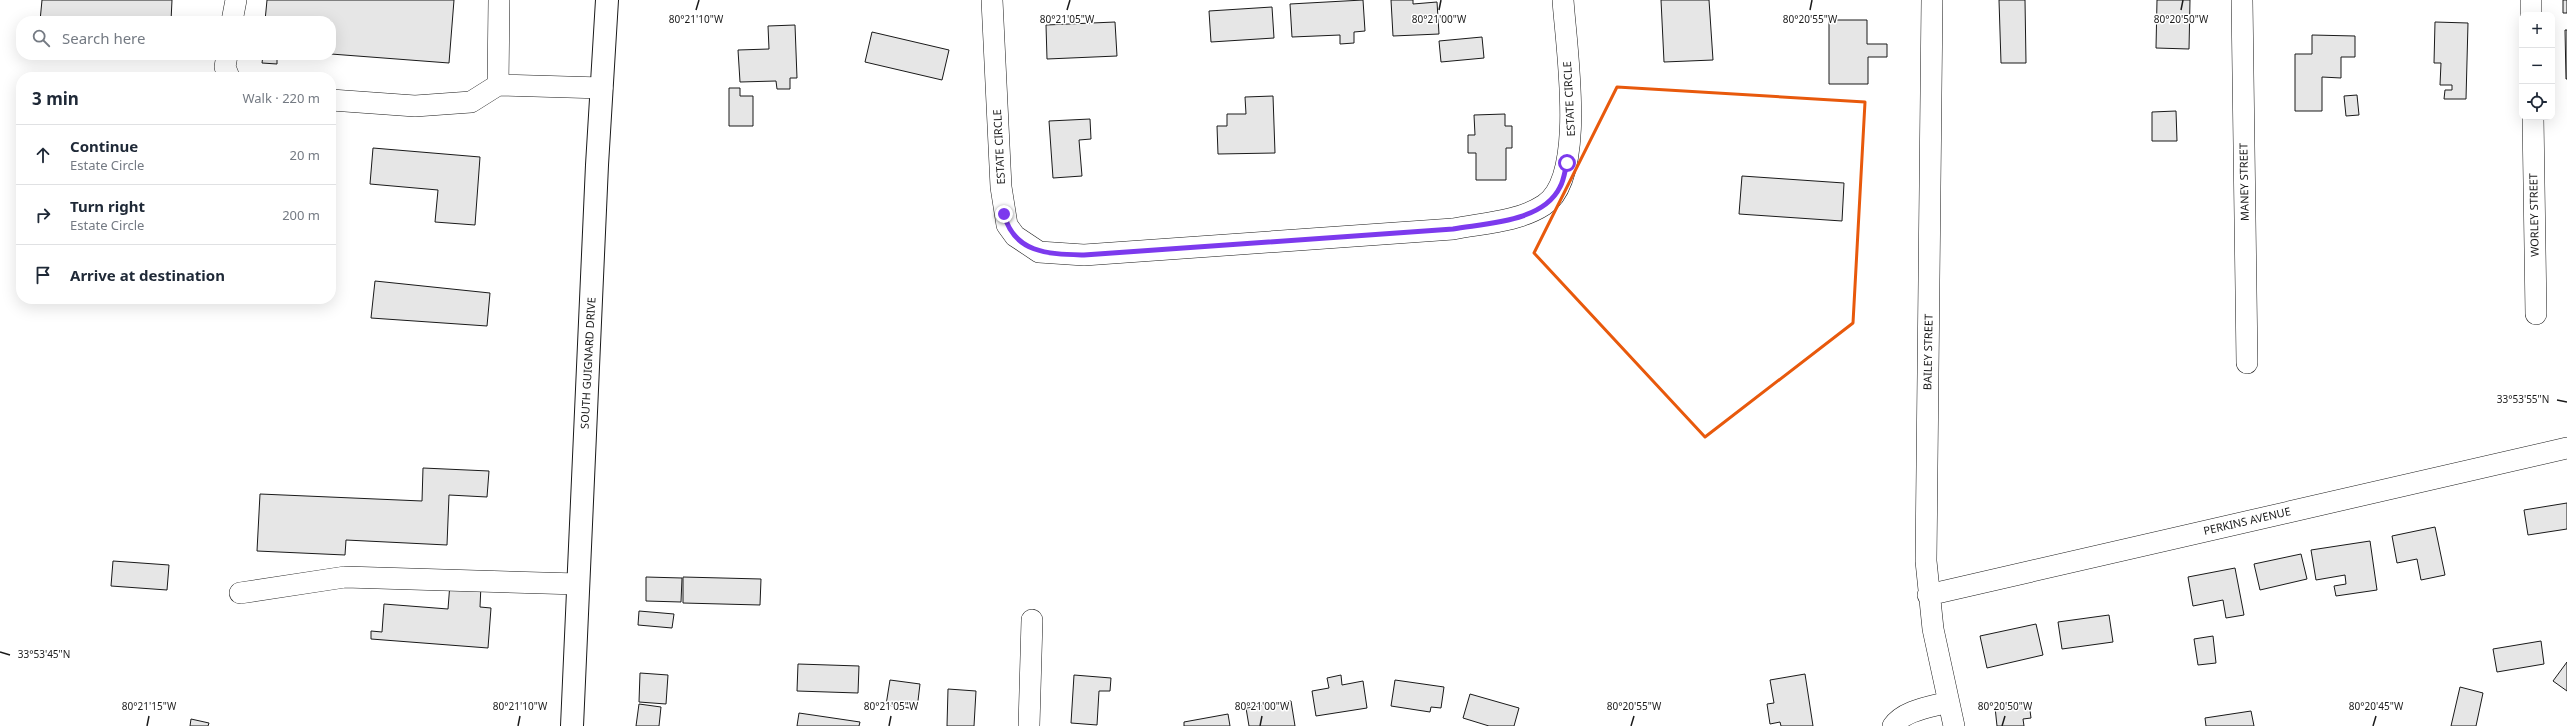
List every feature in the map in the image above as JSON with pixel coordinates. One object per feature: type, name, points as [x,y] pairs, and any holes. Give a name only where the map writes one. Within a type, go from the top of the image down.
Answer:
[{"type":"highway","name":"SOUTH GUIGNARD DRIVE","points":[[572,726],[607,0]]},
{"type":"street","points":[[233,16],[236,0]]},
{"type":"street","points":[[498,85],[499,0]]},
{"type":"street","name":"ESTATE CIRCLE","points":[[992,0],[1001,187],[1007,225],[1015,236],[1039,252],[1084,255],[1453,229],[1511,218],[1545,205],[1560,186],[1571,146],[1563,0]]},
{"type":"street","name":"BAILEY STREET","points":[[1932,0],[1926,561],[1928,595],[1948,702],[1954,726]]},
{"type":"street","name":"MANEY STREET","points":[[2242,0],[2247,363]]},
{"type":"street","points":[[2531,0],[2531,12]]},
{"type":"street","points":[[226,60],[225,67],[227,72]]},
{"type":"street","points":[[336,100],[415,106],[471,102],[498,85],[602,88]]},
{"type":"street","name":"WORLEY STREET","points":[[2533,120],[2536,314]]},
{"type":"street","name":"PERKINS AVENUE","points":[[1928,595],[2567,448]]},
{"type":"street","points":[[240,593],[345,577],[578,584]]},
{"type":"street","points":[[1029,726],[1032,620]]},
{"type":"street","points":[[1893,726],[1897,720],[1906,715],[1948,702]]},
{"type":"highlighted area","points":[[1617,87],[1865,102],[1853,323],[1705,437],[1534,253]]},
{"type":"building","points":[[42,0],[172,0],[171,16],[40,16]]},
{"type":"building","points":[[267,0],[454,0],[449,63],[336,54],[336,16],[265,16]]},
{"type":"building","points":[[1363,0],[1365,31],[1354,32],[1354,43],[1340,44],[1340,35],[1292,37],[1290,4]]},
{"type":"building","points":[[1391,0],[1413,0],[1413,4],[1437,2],[1439,34],[1393,36]]},
{"type":"building","points":[[1661,0],[1709,0],[1713,60],[1664,62]]},
{"type":"building","points":[[1999,0],[2025,0],[2026,63],[2001,63]]},
{"type":"building","points":[[2157,0],[2190,0],[2189,49],[2156,48]]},
{"type":"building","points":[[2563,0],[2567,0],[2567,13],[2563,13]]},
{"type":"building","points":[[1272,7],[1274,38],[1211,42],[1209,11]]},
{"type":"building","points":[[1829,20],[1867,20],[1867,44],[1887,44],[1887,57],[1868,57],[1868,84],[1829,84]]},
{"type":"building","points":[[1115,22],[1117,56],[1047,59],[1046,25]]},
{"type":"building","points":[[2435,22],[2468,23],[2466,99],[2444,99],[2445,90],[2452,90],[2452,85],[2440,85],[2441,63],[2434,63]]},
{"type":"building","points":[[795,25],[797,78],[790,78],[790,89],[777,89],[776,81],[740,82],[738,50],[769,49],[768,26]]},
{"type":"building","points":[[2565,30],[2567,30],[2567,79],[2566,79]]},
{"type":"building","points":[[872,32],[949,50],[942,80],[865,62]]},
{"type":"building","points":[[2312,35],[2355,36],[2355,57],[2341,57],[2341,78],[2322,77],[2322,111],[2295,111],[2295,54],[2312,54]]},
{"type":"building","points":[[1482,37],[1484,58],[1441,62],[1439,41]]},
{"type":"building","points":[[262,60],[277,60],[277,64],[262,63]]},
{"type":"building","points":[[729,88],[740,88],[740,96],[753,96],[753,126],[729,126]]},
{"type":"building","points":[[2357,95],[2359,115],[2346,116],[2344,96]]},
{"type":"building","points":[[1273,96],[1275,153],[1218,154],[1217,126],[1227,126],[1227,114],[1246,114],[1245,97]]},
{"type":"building","points":[[2176,111],[2177,141],[2152,141],[2152,112]]},
{"type":"building","points":[[1505,114],[1505,126],[1512,126],[1512,148],[1506,148],[1506,180],[1476,180],[1476,153],[1468,153],[1468,135],[1475,135],[1474,115]]},
{"type":"building","points":[[1090,119],[1091,139],[1079,140],[1082,176],[1053,178],[1049,121]]},
{"type":"building","points":[[373,148],[480,157],[475,225],[435,222],[438,190],[370,184]]},
{"type":"building","points":[[1742,176],[1844,183],[1842,221],[1739,214]]},
{"type":"building","points":[[375,281],[490,293],[487,326],[371,318]]},
{"type":"building","points":[[423,468],[489,471],[487,497],[449,495],[447,545],[346,540],[345,555],[257,551],[260,494],[422,501]]},
{"type":"building","points":[[2567,503],[2567,529],[2528,535],[2524,510]]},
{"type":"building","points":[[2435,527],[2445,575],[2421,580],[2417,559],[2397,563],[2392,536]]},
{"type":"building","points":[[2370,541],[2377,590],[2336,596],[2334,586],[2346,584],[2345,575],[2316,580],[2311,550]]},
{"type":"building","points":[[2301,554],[2307,579],[2260,590],[2254,564]]},
{"type":"building","points":[[113,561],[169,565],[167,590],[111,586]]},
{"type":"building","points":[[2235,568],[2244,615],[2226,618],[2223,600],[2193,606],[2188,577]]},
{"type":"building","points":[[646,577],[682,578],[681,602],[646,601]]},
{"type":"building","points":[[683,577],[761,579],[760,605],[683,603]]},
{"type":"building","points":[[450,583],[481,585],[480,607],[491,608],[488,648],[371,639],[371,631],[382,632],[384,604],[448,609]]},
{"type":"building","points":[[639,611],[674,614],[672,628],[638,625]]},
{"type":"building","points":[[2109,615],[2113,642],[2062,649],[2058,622]]},
{"type":"building","points":[[2036,624],[2043,655],[1987,668],[1980,636]]},
{"type":"building","points":[[2213,636],[2216,663],[2198,665],[2194,639]]},
{"type":"building","points":[[2541,641],[2544,664],[2497,672],[2493,649]]},
{"type":"building","points":[[2567,662],[2567,691],[2553,681]]},
{"type":"building","points":[[798,664],[859,666],[858,693],[797,691]]},
{"type":"building","points":[[640,673],[668,675],[666,704],[639,702]]},
{"type":"building","points":[[1805,674],[1813,726],[1781,726],[1780,722],[1770,724],[1767,704],[1774,703],[1770,680]]},
{"type":"building","points":[[1074,675],[1111,678],[1110,691],[1099,691],[1097,725],[1071,723]]},
{"type":"building","points":[[1341,675],[1342,685],[1363,681],[1367,708],[1316,716],[1312,691],[1329,688],[1327,678]]},
{"type":"building","points":[[890,680],[920,684],[917,709],[886,705]]},
{"type":"building","points":[[1395,680],[1444,687],[1441,708],[1431,707],[1430,712],[1391,706]]},
{"type":"building","points":[[2460,687],[2483,693],[2476,726],[2451,726]]},
{"type":"building","points":[[948,689],[976,691],[974,726],[947,726]]},
{"type":"building","points":[[1470,694],[1519,708],[1514,726],[1489,726],[1463,718]]},
{"type":"building","points":[[1291,701],[1295,726],[1249,726],[1246,708]]},
{"type":"building","points":[[2029,703],[2031,718],[2023,719],[2024,726],[1997,726],[1995,707]]},
{"type":"building","points":[[639,704],[661,707],[659,726],[636,726]]},
{"type":"building","points":[[2251,711],[2254,726],[2206,726],[2205,718]]},
{"type":"building","points":[[799,713],[860,722],[859,726],[797,726]]},
{"type":"building","points":[[1228,714],[1230,726],[1184,726],[1184,722]]},
{"type":"building","points":[[191,719],[209,723],[208,726],[190,726]]},
{"type":"route","points":[[1004,214],[1007,225],[1015,236],[1026,245],[1039,252],[1054,254],[1084,255],[1263,241],[1453,229],[1511,218],[1545,205],[1553,197],[1560,186],[1567,163]]}]
